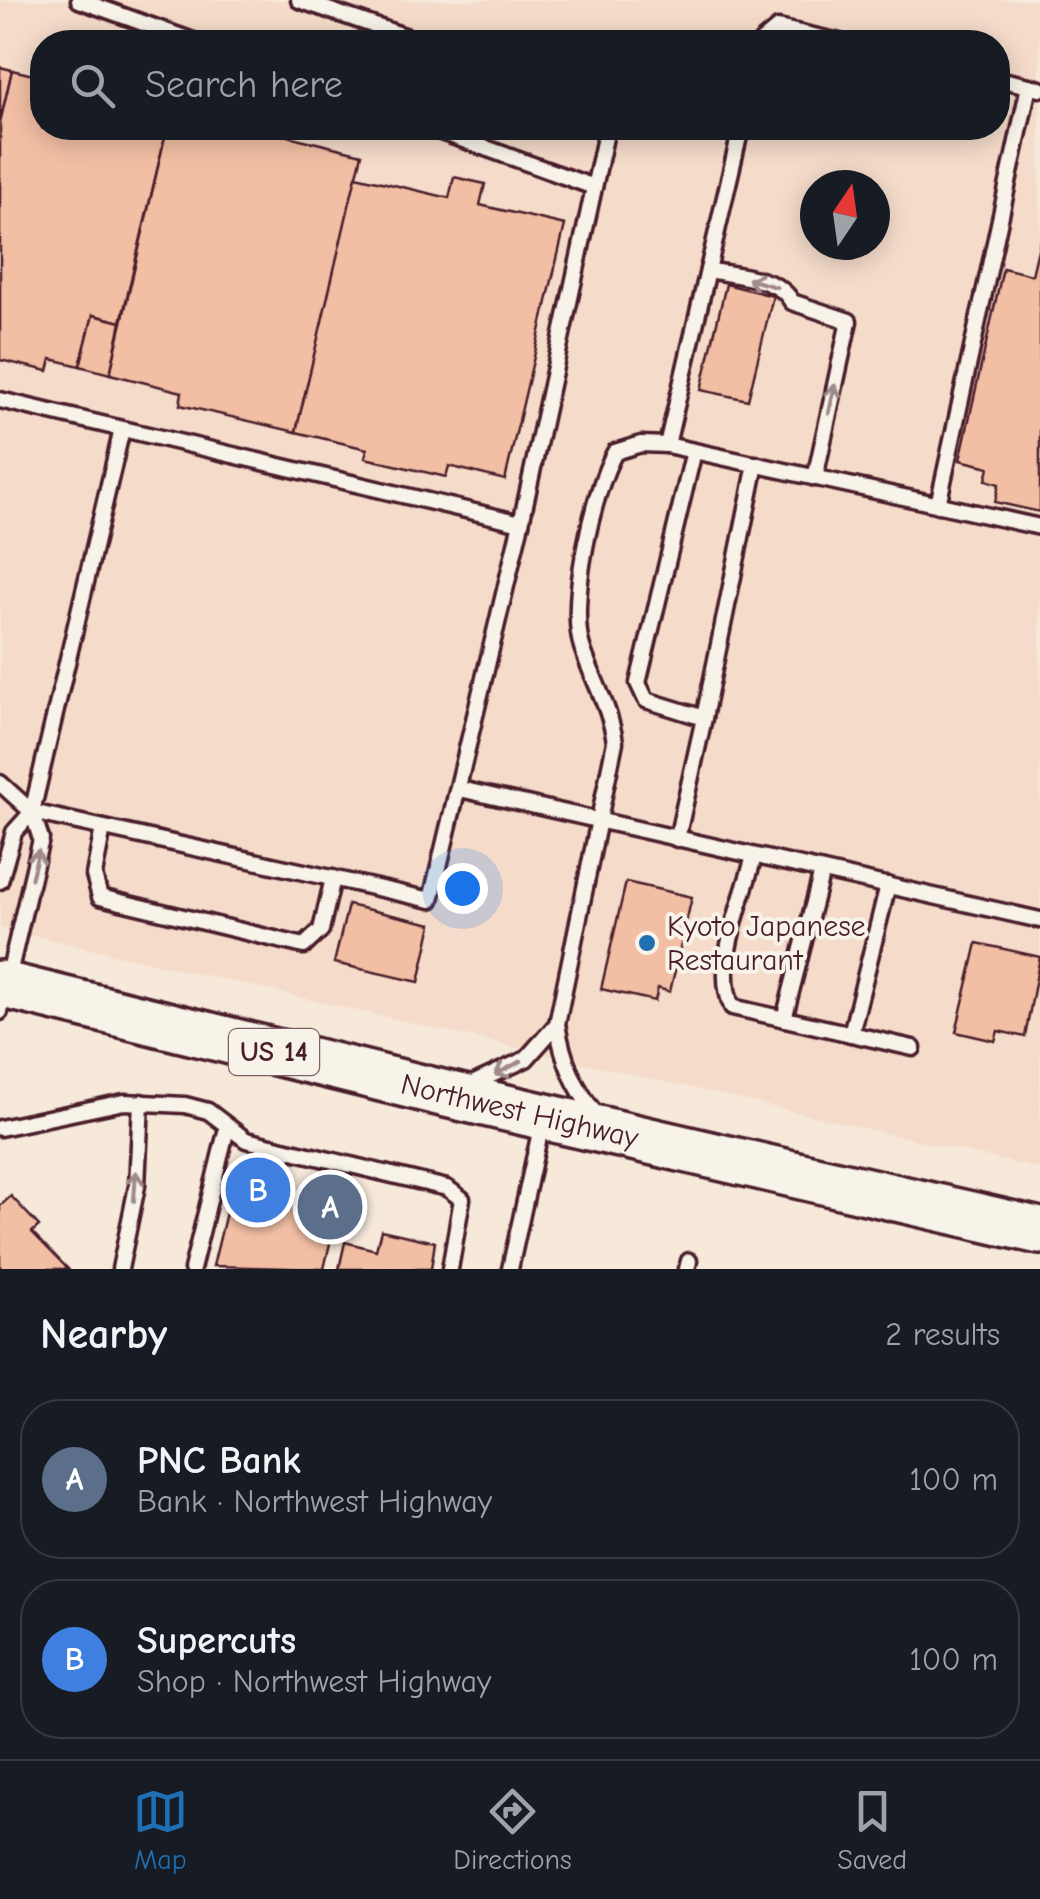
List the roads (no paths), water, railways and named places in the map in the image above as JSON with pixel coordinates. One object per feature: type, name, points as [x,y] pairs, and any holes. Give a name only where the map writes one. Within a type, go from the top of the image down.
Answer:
[{"type":"main road","name":"Northwest Highway","points":[[2,994],[1040,1231]]},
{"type":"lane","points":[[79,0],[163,30]]},
{"type":"lane","points":[[298,0],[387,30]]},
{"type":"lane","points":[[938,505],[1034,87]]},
{"type":"lane","points":[[463,140],[594,187]]},
{"type":"lane","points":[[0,783],[32,812],[432,900],[521,523],[604,140]]},
{"type":"lane","points":[[667,444],[738,140]]},
{"type":"lane","points":[[708,270],[770,283],[787,292],[792,302],[849,321],[815,478]]},
{"type":"lane","points":[[0,400],[521,523]]},
{"type":"lane","points":[[0,882],[14,832],[32,812],[122,429]]},
{"type":"lane","points":[[613,1132],[574,1084],[563,1058],[557,1024],[615,742],[612,716],[581,645],[578,610],[601,476],[616,452],[640,444],[667,444],[1040,527]]},
{"type":"lane","points":[[694,450],[638,683],[646,700],[704,718]]},
{"type":"lane","points":[[677,839],[756,464]]},
{"type":"lane","points":[[460,789],[1040,920]]},
{"type":"lane","points":[[2,994],[41,840],[32,812]]},
{"type":"lane","points":[[103,828],[94,875],[100,897],[304,946],[321,930],[333,878]]},
{"type":"lane","points":[[754,856],[726,967],[725,990],[732,1007],[913,1048]]},
{"type":"lane","points":[[784,1018],[822,871]]},
{"type":"lane","points":[[851,1034],[888,886]]},
{"type":"lane","points":[[446,1094],[505,1072],[526,1059],[557,1024]]},
{"type":"lane","points":[[120,1269],[137,1186],[142,1102]]},
{"type":"lane","points":[[0,1128],[142,1102],[208,1111],[246,1140],[448,1188],[462,1199],[450,1269]]},
{"type":"lane","points":[[510,1269],[543,1116]]},
{"type":"lane","points":[[192,1269],[228,1128]]},
{"type":"place","name":"Kyoto Japanese Restaurant","points":[[647,943]]},
{"type":"place","name":"Supercuts","points":[[258,1190]]},
{"type":"place","name":"PNC Bank","points":[[330,1207]]}]
